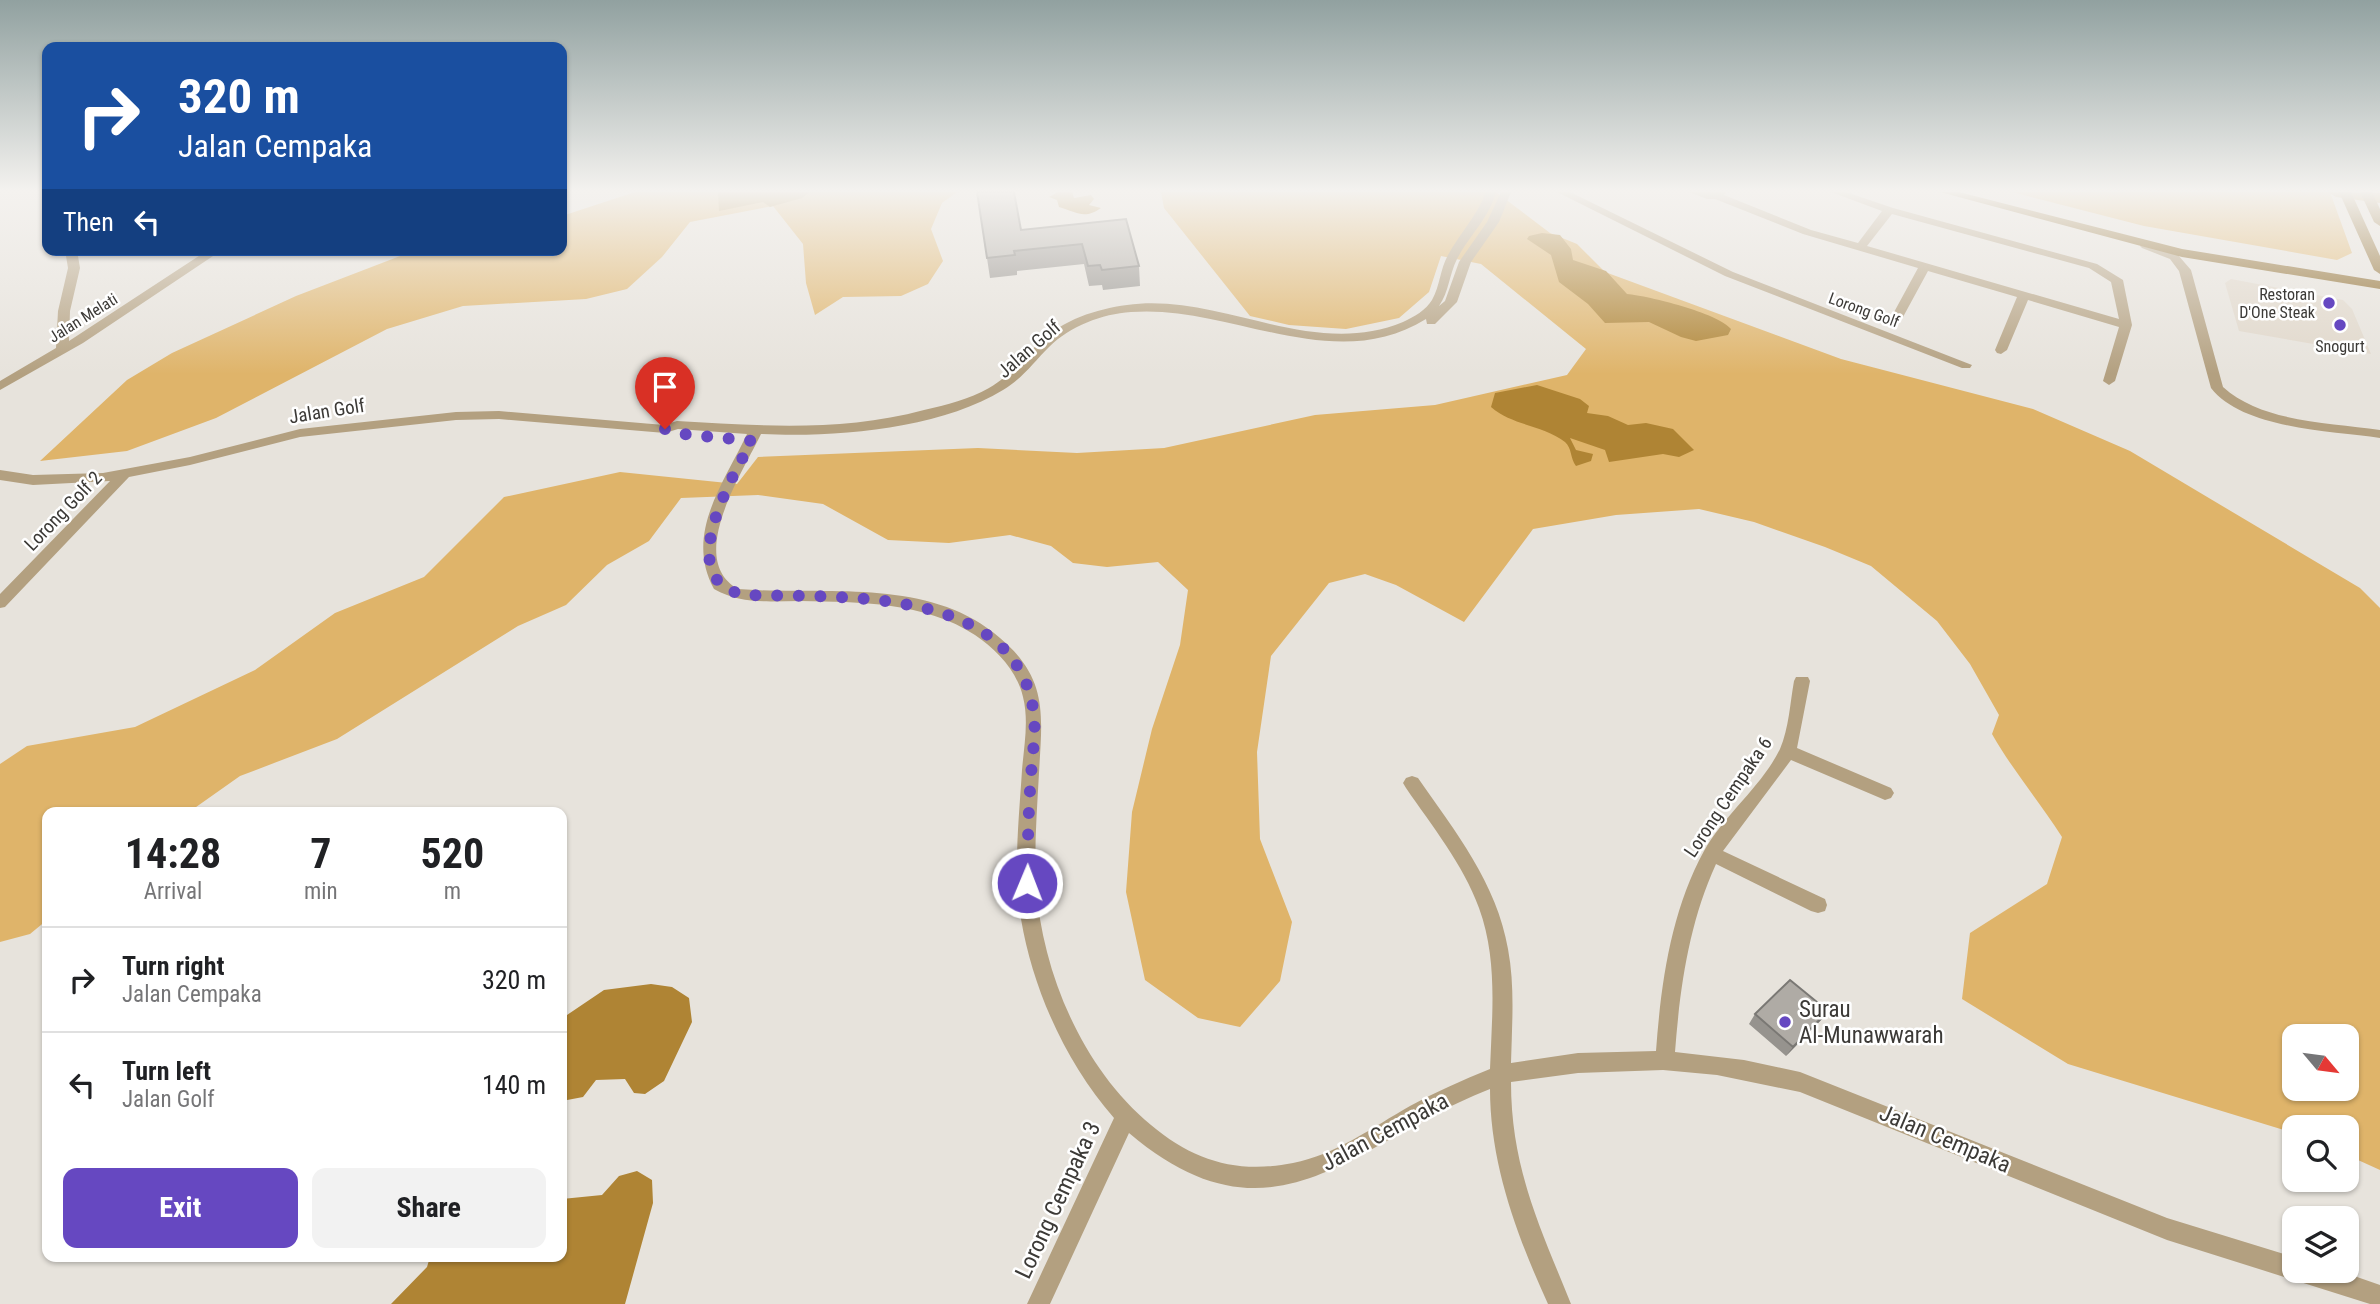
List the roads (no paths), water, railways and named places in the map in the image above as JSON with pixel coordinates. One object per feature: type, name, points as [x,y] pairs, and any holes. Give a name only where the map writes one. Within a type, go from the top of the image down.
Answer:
[{"type":"main road","points":[[2184,253],[2223,261],[2380,276]]},
{"type":"main road","points":[[2234,253],[2380,285]]},
{"type":"main road","points":[[2334,273],[2378,265]]},
{"type":"main road","points":[[2334,273],[2380,293]]},
{"type":"street","name":"Jalan Golf","points":[[851,436],[988,394],[1016,377],[1046,343],[1061,332],[1087,319],[1118,310],[1164,306],[1191,309],[1326,338],[1350,338],[1401,327],[1422,317],[1437,302],[1455,253]]},
{"type":"street","name":"Jalan Golf","points":[[0,475],[66,480],[124,475],[300,433],[403,420],[499,415],[665,429],[674,433],[851,436],[906,430],[997,400],[1030,378],[1066,339],[1089,327],[1120,317],[1153,313],[1190,316],[1291,340],[1329,345],[1357,345],[1398,338],[1426,326],[1451,302],[1465,262],[1471,253]]},
{"type":"street","name":"Lorong Golf","points":[[1686,253],[1729,274],[1966,365]]},
{"type":"street","points":[[1878,253],[2126,325]]},
{"type":"street","points":[[2044,253],[2103,269],[2117,280],[2126,325],[2109,381]]},
{"type":"street","points":[[2165,253],[2171,255],[2185,270],[2217,388],[2231,403],[2261,413],[2380,435]]},
{"type":"street","points":[[62,350],[64,311],[75,268],[72,256]]},
{"type":"street","name":"Jalan Melati","points":[[0,386],[62,350],[207,256]]},
{"type":"street","points":[[1899,314],[1925,266]]},
{"type":"street","points":[[2001,350],[2024,295]]},
{"type":"street","name":"Jalan Cempaka","points":[[754,435],[718,504],[712,526],[711,562],[719,584],[735,593],[747,595],[867,600],[930,609],[982,632],[1003,649],[1022,673],[1034,709],[1027,883],[1030,929],[1038,961],[1072,1036],[1125,1118],[1160,1147],[1192,1167],[1228,1176],[1270,1180],[1314,1170],[1431,1106],[1500,1075],[1532,1067],[1665,1058],[1757,1070],[1800,1082],[2167,1229],[2282,1264]]},
{"type":"street","name":"Lorong Golf 2","points":[[0,603],[124,475]]},
{"type":"street","name":"Lorong Cempaka 6","points":[[1665,1058],[1667,1025],[1685,928],[1699,880],[1712,854],[1787,751],[1802,681]]},
{"type":"street","points":[[1787,751],[1885,793]]},
{"type":"street","points":[[1412,783],[1483,894],[1494,925],[1502,987],[1500,1075],[1502,1121],[1509,1170],[1521,1214],[1560,1304]]},
{"type":"street","points":[[1712,854],[1818,905]]},
{"type":"street","name":"Lorong Cempaka 3","points":[[1038,1304],[1125,1118]]},
{"type":"street","points":[[2341,1283],[2380,1296]]},
{"type":"place","name":"Restoran D'One Steak","points":[[2329,303]]},
{"type":"place","name":"Snogurt","points":[[2340,325]]},
{"type":"place","name":"Surau Al-Munawwarah","points":[[1785,1022]]}]
